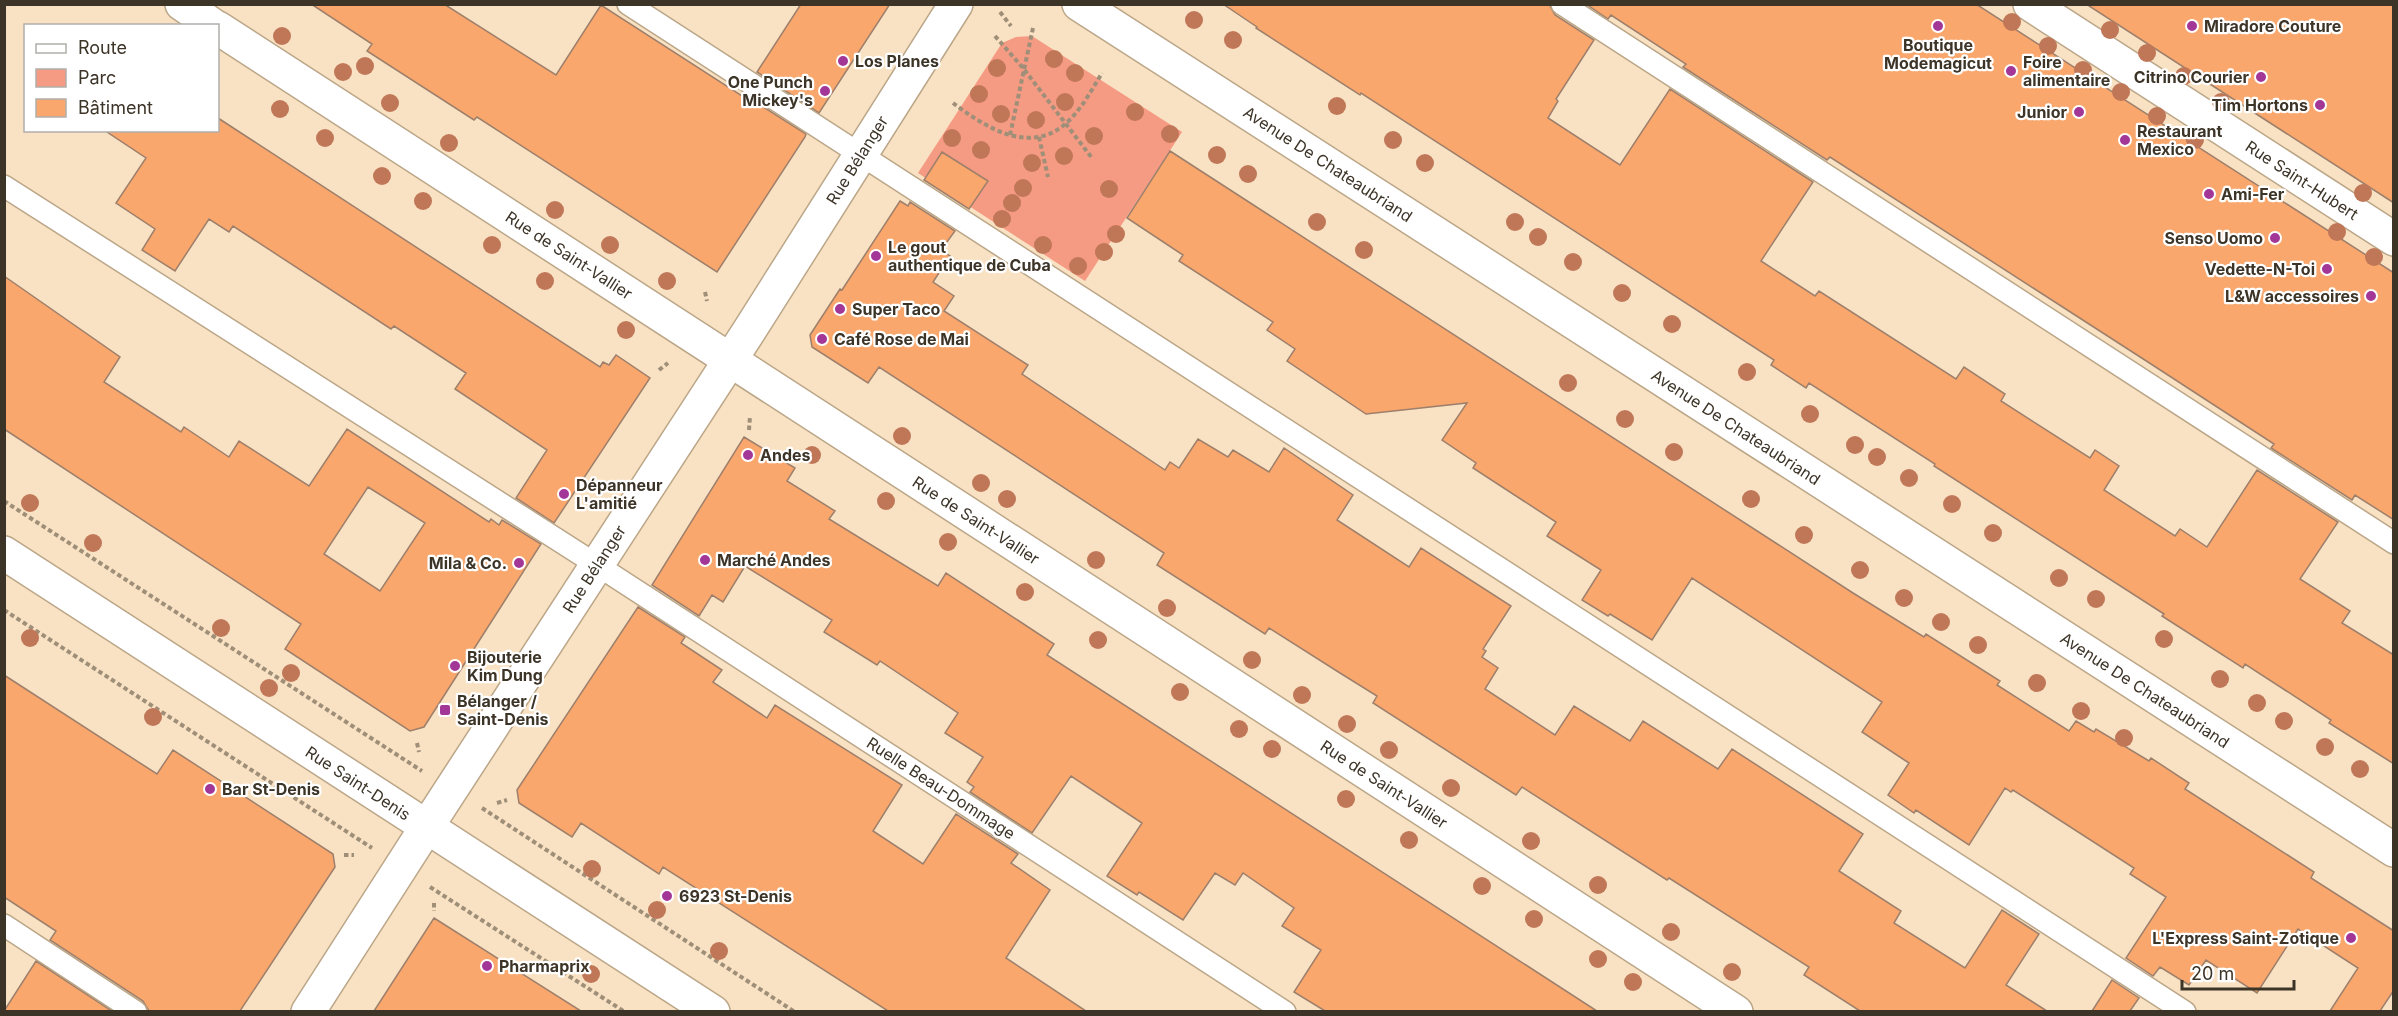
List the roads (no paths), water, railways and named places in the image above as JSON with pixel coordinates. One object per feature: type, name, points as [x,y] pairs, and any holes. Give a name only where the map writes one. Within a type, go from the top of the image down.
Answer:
[{"type":"street","name":"Rue de Saint-Vallier","points":[[182,4],[212,24]]},
{"type":"street","name":"Rue Bélanger","points":[[308,1011],[956,4]]},
{"type":"street","name":"Avenue De Chateaubriand","points":[[1079,4],[2394,850]]},
{"type":"street","name":"Rue Saint-Hubert","points":[[2030,4],[2394,239]]},
{"type":"street","name":"Rue de Saint-Vallier","points":[[219,29],[1736,1011]]},
{"type":"street","name":"Rue Saint-Denis","points":[[4,553],[426,828],[713,1011]]},
{"type":"lane","points":[[628,4],[2185,1011]]},
{"type":"lane","points":[[1562,4],[2394,543]]},
{"type":"lane","name":"Ruelle Beau-Dommage","points":[[4,186],[597,565],[1285,1011]]},
{"type":"lane","points":[[4,925],[136,1011]]},
{"type":"place","name":"Boutique Modemagicut","points":[[1938,26]]},
{"type":"place","name":"Miradore Couture","points":[[2192,26]]},
{"type":"place","name":"Los Planes","points":[[843,61]]},
{"type":"place","name":"Foire alimentaire","points":[[2011,71]]},
{"type":"place","name":"Citrino Courier","points":[[2261,77]]},
{"type":"place","name":"One Punch Mickey's","points":[[825,91]]},
{"type":"place","name":"Tim Hortons","points":[[2320,105]]},
{"type":"place","name":"Junior","points":[[2079,112]]},
{"type":"place","name":"Restaurant Mexico","points":[[2125,140]]},
{"type":"place","name":"Ami-Fer","points":[[2209,194]]},
{"type":"place","name":"Senso Uomo","points":[[2275,238]]},
{"type":"place","name":"Le gout authentique de Cuba","points":[[876,256]]},
{"type":"place","name":"Vedette-N-Toi","points":[[2327,269]]},
{"type":"place","name":"L&W accessoires","points":[[2371,296]]},
{"type":"place","name":"Super Taco","points":[[840,309]]},
{"type":"place","name":"Café Rose de Mai","points":[[822,339]]},
{"type":"place","name":"Andes","points":[[748,455]]},
{"type":"place","name":"Dépanneur L'amitié","points":[[564,494]]},
{"type":"place","name":"Marché Andes","points":[[705,560]]},
{"type":"place","name":"Mila & Co.","points":[[519,563]]},
{"type":"place","name":"Bijouterie Kim Dung","points":[[455,666]]},
{"type":"place","name":"Bélanger / Saint-Denis","points":[[445,710]]},
{"type":"place","name":"Bar St-Denis","points":[[210,789]]},
{"type":"place","name":"6923 St-Denis","points":[[667,896]]},
{"type":"place","name":"L'Express Saint-Zotique","points":[[2351,938]]},
{"type":"place","name":"Pharmaprix","points":[[487,966]]}]
